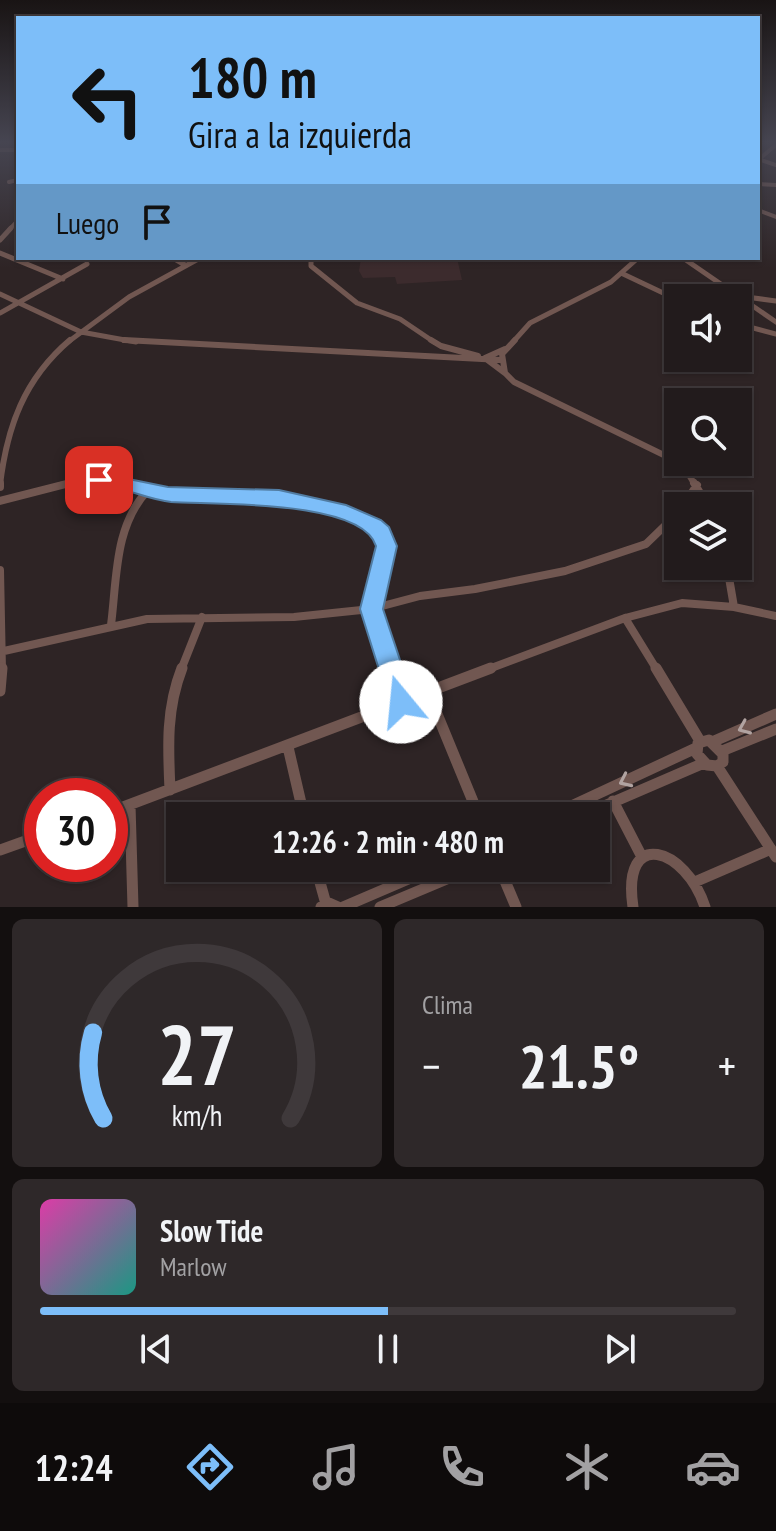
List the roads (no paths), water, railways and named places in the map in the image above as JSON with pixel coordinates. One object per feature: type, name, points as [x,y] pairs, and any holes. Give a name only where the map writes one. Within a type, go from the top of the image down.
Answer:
[{"type":"street","points":[[0,240],[4,230]]},
{"type":"street","points":[[17,260],[63,279]]},
{"type":"street","points":[[176,260],[185,265]]},
{"type":"street","points":[[0,487],[9,433],[27,388],[43,366],[81,332],[196,260]]},
{"type":"street","points":[[311,260],[311,266],[357,303],[400,319],[441,346],[501,360]]},
{"type":"street","points":[[505,373],[501,360],[507,348],[536,319],[611,282],[636,260]]},
{"type":"street","points":[[686,260],[721,284]]},
{"type":"street","points":[[0,313],[15,301],[87,264]]},
{"type":"street","points":[[621,273],[664,293]]},
{"type":"street","points":[[0,294],[81,332],[165,344],[482,357],[507,348]]},
{"type":"street","points":[[752,297],[776,301]]},
{"type":"street","points":[[752,305],[776,322]]},
{"type":"street","points":[[752,328],[776,334]]},
{"type":"street","points":[[482,357],[547,399],[664,454],[686,470],[701,492]]},
{"type":"street","points":[[0,501],[99,480],[189,496],[279,498],[361,518],[382,533],[386,546],[371,609],[401,702]]},
{"type":"street","points":[[692,492],[697,485]]},
{"type":"street","points":[[111,625],[126,523],[134,502],[148,490]]},
{"type":"street","points":[[4,651],[147,619],[294,617],[371,609],[420,596],[475,589],[565,571],[646,544],[664,527]]},
{"type":"street","points":[[0,570],[4,651],[0,691]]},
{"type":"street","points":[[729,580],[734,607]]},
{"type":"street","points":[[133,907],[130,805],[625,618],[682,603],[734,607],[776,616]]},
{"type":"street","points":[[170,790],[167,735],[173,691],[202,617]]},
{"type":"street","points":[[625,618],[698,744],[704,763]]},
{"type":"street","points":[[428,692],[473,802]]},
{"type":"street","points":[[579,802],[698,744],[712,742],[776,714]]},
{"type":"street","points":[[722,751],[776,729]]},
{"type":"street","points":[[712,742],[722,751],[723,759],[717,766]]},
{"type":"street","points":[[288,747],[301,802]]},
{"type":"street","points":[[610,802],[704,763],[717,766],[773,853],[697,881]]},
{"type":"street","points":[[613,801],[642,857]]},
{"type":"street","points":[[0,850],[24,841]]},
{"type":"street","points":[[632,907],[629,876],[633,865],[642,857],[664,855],[676,860],[697,881],[705,907]]},
{"type":"street","points":[[322,882],[332,906],[396,882]]},
{"type":"street","points":[[380,907],[440,882]]},
{"type":"street","points":[[506,882],[516,907]]}]
